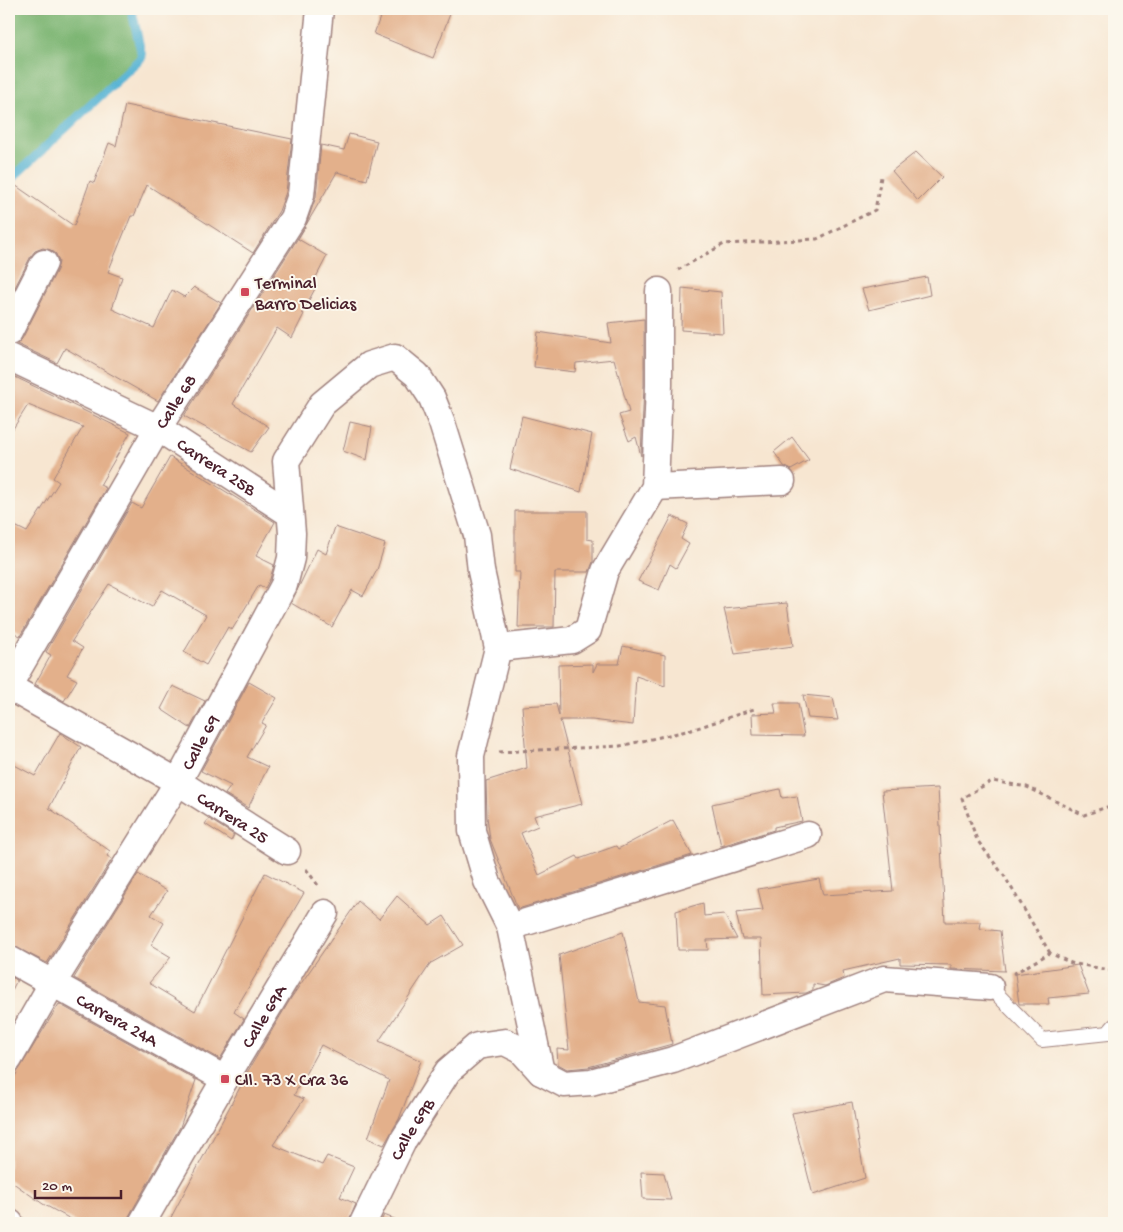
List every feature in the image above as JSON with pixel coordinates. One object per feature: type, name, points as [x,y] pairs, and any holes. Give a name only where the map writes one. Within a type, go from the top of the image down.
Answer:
[{"type":"street","name":"Calle 68","points":[[9,686],[158,428],[292,218],[301,194],[320,9]]},
{"type":"street","points":[[9,332],[44,263]]},
{"type":"street","points":[[659,292],[659,385],[655,487],[605,571],[588,630],[572,640],[498,648],[472,756],[472,831],[487,881],[510,927],[541,1072],[564,1084],[591,1082],[673,1060],[884,979],[990,987]]},
{"type":"street","name":"Carrera 25B","points":[[9,357],[158,428],[289,512]]},
{"type":"street","name":"Calle 69","points":[[9,1059],[52,984],[178,782],[284,585],[291,558],[286,460],[322,404],[369,365],[395,357],[417,375],[432,398],[442,423],[476,535],[498,648]]},
{"type":"street","points":[[655,487],[782,481]]},
{"type":"street","name":"Carrera 25","points":[[9,686],[178,782],[287,851]]},
{"type":"street","points":[[510,927],[808,835]]},
{"type":"street","name":"Calle 69A","points":[[142,1223],[225,1079],[325,913]]},
{"type":"street","name":"Carrera 24A","points":[[9,960],[225,1079]]},
{"type":"street","name":"Calle 69B","points":[[363,1223],[404,1138],[448,1071],[477,1046],[505,1042],[521,1050],[541,1072]]},
{"type":"lane","points":[[990,987],[1042,1040],[1108,1033],[1114,1026]]},
{"type":"path","points":[[659,292],[674,273],[724,244],[817,239],[875,210],[881,177]]},
{"type":"path","points":[[472,756],[505,752],[620,746],[691,730],[754,709]]},
{"type":"path","points":[[1114,808],[1107,807],[1084,815],[1027,787],[992,781],[962,798],[977,840],[1005,877],[1050,953],[1071,962],[1114,971]]},
{"type":"path","name":"Carrera 25","points":[[287,851],[311,874],[323,893],[325,913]]},
{"type":"path","points":[[990,987],[1050,953]]},
{"type":"green space","points":[[9,9],[135,9],[132,11],[142,57],[9,180]]},
{"type":"building","points":[[383,9],[452,9],[433,58],[374,34]]},
{"type":"building","points":[[125,105],[292,139],[286,192],[279,211],[253,253],[147,185],[134,216],[131,216],[108,272],[122,277],[112,309],[154,328],[172,290],[184,297],[194,287],[221,303],[158,401],[65,348],[57,363],[17,344],[22,339],[57,270],[59,262],[56,254],[51,250],[43,248],[35,251],[9,299],[9,181],[74,226],[90,181],[94,183],[109,143],[116,146]]},
{"type":"building","points":[[349,134],[377,141],[367,180],[337,172],[306,225],[316,197],[321,145],[344,150]]},
{"type":"building","points":[[916,152],[942,177],[918,201],[892,171]]},
{"type":"building","points":[[305,227],[298,239],[327,256],[313,283],[317,285],[302,313],[304,314],[292,338],[277,328],[233,404],[269,427],[251,452],[184,416]]},
{"type":"building","points":[[927,277],[930,295],[869,310],[862,289]]},
{"type":"building","points":[[682,288],[721,292],[723,333],[681,330]]},
{"type":"building","points":[[644,319],[641,456],[636,437],[629,441],[619,415],[629,412],[614,359],[576,363],[575,372],[534,367],[538,332],[611,343],[608,323]]},
{"type":"building","points":[[9,374],[130,433],[100,485],[106,488],[20,636],[9,630],[9,523],[27,532],[59,482],[53,478],[83,427],[28,405],[9,435]]},
{"type":"building","points":[[522,416],[592,434],[581,492],[510,469]]},
{"type":"building","points":[[350,422],[372,427],[367,460],[343,451]]},
{"type":"building","points":[[792,437],[809,460],[791,470],[784,466],[774,452]]},
{"type":"building","points":[[170,457],[275,522],[256,556],[274,565],[270,579],[265,588],[259,585],[232,630],[228,627],[206,665],[184,652],[206,615],[162,590],[152,607],[109,584],[72,641],[83,648],[67,675],[77,680],[64,701],[35,684],[51,655],[46,652],[132,503],[141,508]]},
{"type":"building","points":[[515,511],[587,511],[587,539],[593,540],[593,562],[589,572],[555,572],[554,627],[518,627],[520,572],[515,572]]},
{"type":"building","points":[[672,516],[688,524],[681,539],[689,544],[676,568],[670,564],[659,590],[638,581]]},
{"type":"building","points":[[335,527],[385,544],[377,570],[363,596],[352,590],[332,627],[291,603],[317,549],[326,554]]},
{"type":"building","points":[[787,603],[793,646],[735,654],[724,609]]},
{"type":"building","points":[[623,646],[665,655],[665,686],[636,676],[633,725],[592,720],[560,720],[582,804],[534,816],[538,826],[521,833],[539,875],[577,856],[579,859],[616,846],[618,849],[673,820],[692,855],[518,909],[490,839],[486,781],[527,768],[522,706],[556,704],[559,716],[558,665],[593,664],[593,672],[597,664],[619,664]]},
{"type":"building","points":[[249,682],[277,698],[262,723],[266,725],[247,757],[268,767],[248,808],[225,794],[231,786],[201,771]]},
{"type":"building","points":[[173,686],[205,701],[190,728],[161,709]]},
{"type":"building","points":[[803,695],[833,698],[838,720],[808,718]]},
{"type":"building","points":[[774,703],[798,703],[804,736],[753,735],[752,714],[776,713]]},
{"type":"building","points":[[60,733],[81,747],[49,808],[110,851],[107,856],[112,859],[47,963],[9,944],[9,762],[35,776]]},
{"type":"building","points":[[938,788],[945,922],[981,922],[980,929],[1000,931],[1005,971],[951,969],[951,965],[900,964],[900,958],[843,971],[844,978],[825,986],[813,984],[813,990],[806,993],[763,995],[761,939],[742,939],[736,913],[763,910],[758,889],[819,879],[823,895],[893,891],[882,791]]},
{"type":"building","points":[[780,789],[782,798],[797,796],[802,821],[774,827],[774,830],[721,846],[712,804]]},
{"type":"building","points":[[209,819],[234,835],[231,841],[205,824]]},
{"type":"building","points":[[265,873],[304,893],[234,1012],[244,1019],[220,1059],[74,978],[138,874],[167,891],[151,915],[164,923],[151,945],[171,957],[149,983],[195,1011]]},
{"type":"building","points":[[397,896],[430,925],[444,916],[463,945],[431,963],[379,1041],[421,1061],[399,1119],[384,1145],[368,1138],[389,1080],[321,1045],[294,1095],[304,1099],[273,1145],[322,1165],[327,1156],[354,1167],[340,1197],[356,1204],[348,1223],[168,1223],[245,1076],[291,998],[358,901],[379,919]]},
{"type":"building","points":[[703,903],[704,916],[724,914],[737,939],[707,940],[708,950],[678,950],[676,911]]},
{"type":"building","points":[[623,932],[639,1002],[665,1005],[672,1044],[588,1067],[567,1069],[558,1064],[557,1049],[569,1050],[559,955]]},
{"type":"building","points":[[1078,965],[1089,994],[1048,998],[1049,1004],[1019,1004],[1015,974]]},
{"type":"building","points":[[9,976],[17,980],[9,996]]},
{"type":"building","points":[[59,1004],[196,1080],[180,1127],[129,1216],[127,1223],[78,1223],[43,1204],[9,1180],[9,1086]]},
{"type":"building","points":[[852,1102],[865,1178],[813,1195],[792,1113]]},
{"type":"building","points":[[641,1172],[664,1173],[671,1200],[643,1199]]},
{"type":"building","points":[[384,1215],[402,1222],[402,1223],[380,1223]]},
{"type":"waterway","points":[[9,181],[142,57],[132,11],[135,9]]},
{"type":"place","name":"Terminal Barro Delicias","points":[[245,292]]},
{"type":"place","name":"Cll. 73 X Cra 36","points":[[225,1079]]}]
